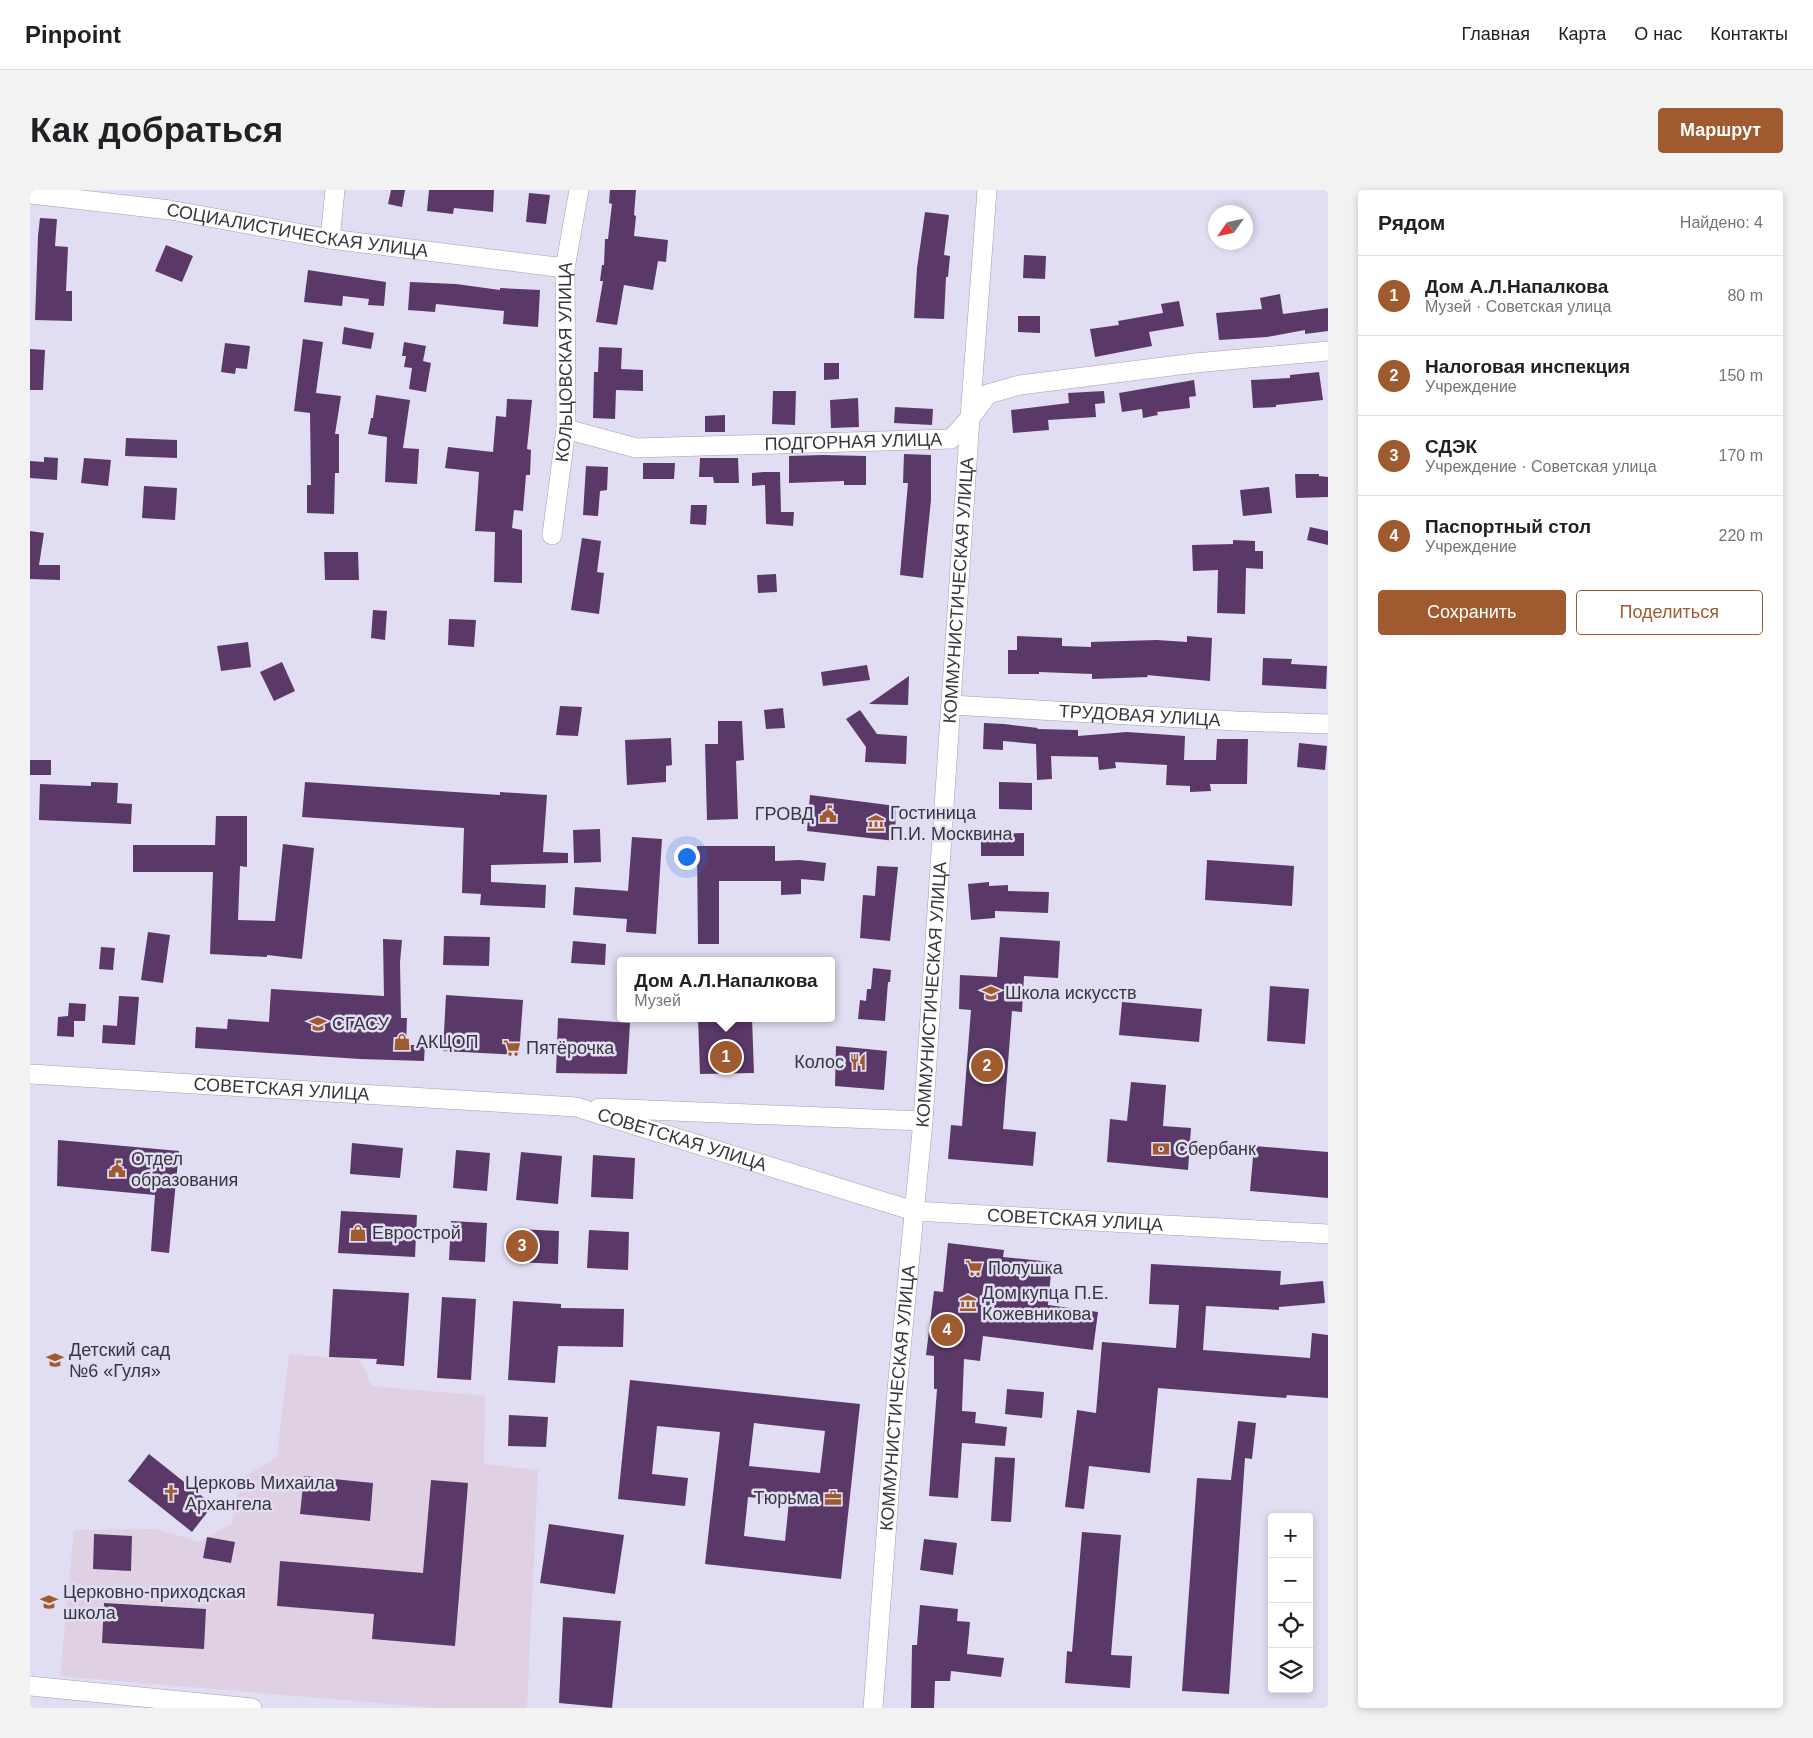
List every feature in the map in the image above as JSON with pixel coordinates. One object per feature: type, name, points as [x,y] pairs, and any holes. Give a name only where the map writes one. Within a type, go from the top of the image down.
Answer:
[{"type":"street","points":[[330,239],[335,190]]},
{"type":"street","name":"КОЛЬЦОВСКАЯ УЛИЦА","points":[[552,535],[566,429],[566,268],[579,190]]},
{"type":"street","name":"КОММУНИСТИЧЕСКАЯ УЛИЦА","points":[[873,1708],[897,1400],[922,1121],[987,190]]},
{"type":"street","name":"СОЦИАЛИСТИЧЕСКАЯ УЛИЦА","points":[[30,194],[170,210],[330,239],[566,268]]},
{"type":"street","name":"ПОДГОРНАЯ УЛИЦА","points":[[566,429],[636,448],[951,439],[988,394],[1020,385],[1195,362],[1328,351]]},
{"type":"street","name":"ТРУДОВАЯ УЛИЦА","points":[[951,705],[1236,721],[1328,724]]},
{"type":"street","name":"СОВЕТСКАЯ УЛИЦА","points":[[30,1074],[576,1107],[914,1211],[1328,1234]]},
{"type":"street","points":[[576,1107],[922,1121]]},
{"type":"street","points":[[30,1686],[252,1708]]},
{"type":"shaded area","points":[[289,1354],[360,1360],[372,1386],[485,1396],[484,1464],[538,1470],[527,1708],[438,1708],[60,1676],[74,1530],[155,1529],[200,1542],[231,1524],[241,1479],[277,1457]]},
{"type":"building","points":[[391,190],[405,190],[402,207],[388,204]]},
{"type":"building","points":[[429,190],[494,190],[493,212],[454,208],[453,214],[427,211]]},
{"type":"building","points":[[610,190],[636,190],[634,236],[668,240],[666,262],[658,261],[653,290],[624,285],[617,325],[596,322],[603,281],[600,281],[602,265],[604,265],[605,239],[608,239],[612,204],[609,203]]},
{"type":"building","points":[[529,193],[550,195],[546,224],[526,222]]},
{"type":"building","points":[[925,212],[949,215],[944,255],[950,256],[948,277],[946,277],[944,319],[914,318],[917,268]]},
{"type":"building","points":[[40,218],[57,219],[55,246],[68,247],[66,291],[72,291],[72,321],[35,320]]},
{"type":"building","points":[[166,245],[193,256],[182,282],[155,271]]},
{"type":"building","points":[[1024,255],[1046,256],[1045,279],[1023,278]]},
{"type":"building","points":[[308,270],[386,282],[384,306],[368,305],[369,299],[343,296],[342,306],[304,302]]},
{"type":"building","points":[[410,282],[456,284],[500,290],[500,288],[540,290],[538,327],[503,324],[504,311],[436,304],[435,312],[408,310]]},
{"type":"building","points":[[1280,294],[1283,314],[1328,308],[1328,331],[1305,334],[1305,330],[1267,337],[1219,340],[1216,313],[1262,309],[1260,298]]},
{"type":"building","points":[[1179,301],[1184,326],[1149,332],[1152,346],[1095,357],[1090,329],[1119,325],[1118,321],[1163,313],[1161,304]]},
{"type":"building","points":[[1018,316],[1040,316],[1040,333],[1018,332]]},
{"type":"building","points":[[344,327],[374,333],[371,349],[342,344]]},
{"type":"building","points":[[303,339],[323,342],[316,393],[341,396],[335,434],[339,434],[339,473],[335,473],[334,514],[307,513],[307,485],[311,485],[310,413],[294,411]]},
{"type":"building","points":[[404,342],[426,346],[423,361],[431,363],[426,392],[409,389],[412,368],[404,367],[406,356],[402,356]]},
{"type":"building","points":[[225,343],[250,346],[247,369],[236,368],[235,374],[221,372]]},
{"type":"building","points":[[599,347],[622,348],[621,369],[643,370],[643,391],[616,390],[615,419],[593,418],[594,372],[598,372]]},
{"type":"building","points":[[30,349],[45,350],[43,390],[30,390]]},
{"type":"building","points":[[824,363],[839,363],[839,379],[824,380]]},
{"type":"building","points":[[1319,372],[1323,400],[1276,405],[1276,407],[1253,408],[1251,380],[1290,378],[1290,375]]},
{"type":"building","points":[[1194,380],[1196,396],[1189,397],[1190,408],[1157,412],[1158,415],[1143,418],[1142,409],[1122,412],[1119,393]]},
{"type":"building","points":[[773,391],[796,391],[795,425],[772,424]]},
{"type":"building","points":[[1104,391],[1105,403],[1095,404],[1096,417],[1048,420],[1049,430],[1013,433],[1011,410],[1069,403],[1068,393]]},
{"type":"building","points":[[376,395],[410,400],[403,448],[419,449],[417,484],[385,482],[387,437],[368,434],[371,418],[373,418]]},
{"type":"building","points":[[858,398],[859,427],[831,428],[830,400]]},
{"type":"building","points":[[507,399],[532,400],[527,449],[531,450],[530,475],[526,475],[523,511],[514,510],[512,528],[522,530],[522,583],[494,582],[495,532],[475,531],[479,472],[445,468],[448,447],[493,452],[496,416],[506,417]]},
{"type":"building","points":[[895,407],[933,409],[932,425],[894,423]]},
{"type":"building","points":[[725,415],[725,432],[705,432],[705,416]]},
{"type":"building","points":[[126,438],[177,440],[177,458],[125,456]]},
{"type":"building","points":[[904,454],[931,455],[931,500],[923,578],[900,575],[908,483],[903,483]]},
{"type":"building","points":[[789,456],[866,456],[866,485],[844,485],[844,481],[789,483]]},
{"type":"building","points":[[44,457],[58,458],[57,480],[30,478],[30,461],[44,462]]},
{"type":"building","points":[[84,458],[111,460],[108,486],[81,483]]},
{"type":"building","points":[[700,458],[738,458],[739,483],[714,483],[713,477],[699,477]]},
{"type":"building","points":[[643,463],[675,463],[674,479],[643,479]]},
{"type":"building","points":[[586,466],[608,467],[607,490],[600,491],[598,516],[583,515]]},
{"type":"building","points":[[780,472],[781,512],[794,512],[793,526],[766,524],[765,485],[752,486],[752,473]]},
{"type":"building","points":[[1295,474],[1319,474],[1319,476],[1328,477],[1328,497],[1296,498]]},
{"type":"building","points":[[144,486],[177,488],[175,520],[142,518]]},
{"type":"building","points":[[1269,487],[1272,513],[1243,516],[1240,490]]},
{"type":"building","points":[[691,505],[707,505],[706,525],[690,524]]},
{"type":"building","points":[[1310,527],[1328,531],[1328,545],[1307,540]]},
{"type":"building","points":[[30,531],[44,533],[39,565],[60,565],[60,580],[30,579]]},
{"type":"building","points":[[582,538],[601,541],[597,572],[604,573],[599,614],[571,610]]},
{"type":"building","points":[[1233,540],[1255,541],[1255,551],[1263,551],[1263,569],[1246,568],[1245,614],[1217,613],[1218,570],[1193,571],[1192,545],[1233,544]]},
{"type":"building","points":[[324,552],[358,552],[359,580],[325,580]]},
{"type":"building","points":[[776,574],[777,592],[758,593],[757,575]]},
{"type":"building","points":[[373,610],[387,611],[385,640],[371,638]]},
{"type":"building","points":[[449,619],[476,620],[474,647],[448,645]]},
{"type":"building","points":[[1017,636],[1062,638],[1062,646],[1091,647],[1091,642],[1157,640],[1187,642],[1187,636],[1212,638],[1210,681],[1147,675],[1148,677],[1092,679],[1092,674],[1039,672],[1039,674],[1008,674],[1008,650],[1017,650]]},
{"type":"building","points":[[248,642],[251,667],[221,671],[217,646]]},
{"type":"building","points":[[1263,658],[1292,659],[1291,664],[1327,666],[1326,689],[1262,685]]},
{"type":"building","points":[[282,662],[295,691],[274,701],[260,672]]},
{"type":"building","points":[[867,665],[870,680],[823,686],[821,672]]},
{"type":"building","points":[[909,676],[908,705],[869,704]]},
{"type":"building","points":[[560,706],[582,707],[578,736],[556,735]]},
{"type":"building","points":[[783,708],[785,728],[766,729],[764,710]]},
{"type":"building","points":[[860,710],[877,734],[907,736],[906,764],[865,762],[866,747],[846,719]]},
{"type":"building","points":[[718,721],[742,721],[744,760],[736,761],[738,819],[707,820],[705,744],[718,744]]},
{"type":"building","points":[[984,723],[1037,729],[1078,730],[1078,736],[1127,732],[1185,736],[1184,760],[1216,760],[1217,739],[1248,739],[1247,784],[1210,784],[1211,791],[1190,792],[1190,786],[1166,785],[1167,765],[1115,762],[1116,768],[1099,770],[1098,757],[1051,756],[1052,779],[1037,780],[1036,744],[1003,741],[1003,750],[983,749]]},
{"type":"building","points":[[671,738],[672,765],[666,766],[666,782],[627,785],[625,740]]},
{"type":"building","points":[[1299,743],[1327,746],[1325,770],[1297,767]]},
{"type":"building","points":[[30,760],[51,760],[51,775],[30,775]]},
{"type":"building","points":[[91,782],[118,783],[117,803],[132,804],[131,824],[39,820],[40,784],[91,786]]},
{"type":"building","points":[[305,782],[500,795],[500,792],[547,795],[543,852],[568,853],[568,863],[491,865],[491,882],[546,885],[545,908],[480,905],[481,894],[462,893],[464,828],[302,817]]},
{"type":"building","points":[[999,782],[1032,783],[1032,810],[999,809]]},
{"type":"building","points":[[810,795],[896,806],[895,841],[807,831]]},
{"type":"building","points":[[216,816],[247,816],[247,867],[240,866],[238,920],[275,921],[283,844],[314,848],[302,959],[267,955],[267,957],[210,954],[213,872],[133,872],[133,845],[215,845]]},
{"type":"building","points":[[600,829],[601,862],[574,863],[573,830]]},
{"type":"building","points":[[1024,833],[1024,856],[981,856],[981,834]]},
{"type":"building","points":[[632,837],[662,839],[656,934],[626,932],[627,919],[573,915],[575,887],[628,891]]},
{"type":"building","points":[[697,846],[775,846],[775,861],[800,860],[826,863],[824,881],[801,879],[801,894],[781,895],[781,881],[719,881],[719,944],[698,944]]},
{"type":"building","points":[[1207,860],[1294,866],[1292,906],[1205,900]]},
{"type":"building","points":[[877,866],[898,867],[890,941],[860,938],[863,895],[875,896]]},
{"type":"building","points":[[989,882],[989,886],[1008,885],[1008,891],[1049,892],[1048,913],[995,911],[995,918],[971,920],[968,884]]},
{"type":"building","points":[[148,932],[170,935],[163,983],[141,980]]},
{"type":"building","points":[[444,936],[490,937],[489,966],[443,965]]},
{"type":"building","points":[[1000,937],[1060,941],[1058,978],[1024,976],[1022,1012],[1012,1011],[1003,1129],[1036,1132],[1033,1166],[948,1159],[951,1125],[962,1126],[971,1010],[959,1009],[960,975],[997,977]]},
{"type":"building","points":[[383,939],[402,940],[400,962],[401,1018],[407,1018],[406,1045],[425,1045],[424,1061],[360,1059],[195,1048],[196,1027],[227,1029],[228,1019],[269,1022],[271,989],[384,996]]},
{"type":"building","points":[[573,941],[606,944],[605,965],[571,963]]},
{"type":"building","points":[[101,947],[115,948],[113,970],[99,969]]},
{"type":"building","points":[[873,968],[891,970],[890,982],[888,982],[885,1021],[858,1019],[860,1000],[866,1001],[867,989],[871,989]]},
{"type":"building","points":[[1270,986],[1309,989],[1305,1044],[1267,1041]]},
{"type":"building","points":[[446,995],[523,1000],[519,1055],[443,1051]]},
{"type":"building","points":[[119,996],[139,997],[135,1045],[102,1043],[103,1025],[117,1026]]},
{"type":"building","points":[[1122,1002],[1202,1009],[1199,1042],[1119,1035]]},
{"type":"building","points":[[69,1003],[86,1004],[85,1021],[74,1021],[74,1037],[57,1036],[58,1017],[68,1016]]},
{"type":"building","points":[[558,1018],[630,1023],[627,1074],[556,1073]]},
{"type":"building","points":[[698,1022],[752,1022],[754,1073],[700,1074]]},
{"type":"building","points":[[836,1046],[887,1051],[884,1090],[835,1086]]},
{"type":"building","points":[[1131,1082],[1166,1085],[1163,1126],[1191,1128],[1188,1170],[1107,1162],[1110,1119],[1127,1121]]},
{"type":"building","name":"Отдел образования","points":[[58,1140],[179,1151],[169,1253],[151,1251],[155,1195],[57,1186]]},
{"type":"building","points":[[352,1143],[403,1148],[400,1178],[350,1174]]},
{"type":"building","points":[[1254,1146],[1328,1152],[1328,1198],[1250,1191]]},
{"type":"building","points":[[456,1150],[490,1153],[487,1191],[453,1188]]},
{"type":"building","points":[[521,1152],[562,1156],[558,1204],[516,1200]]},
{"type":"building","points":[[593,1155],[635,1158],[633,1199],[591,1197]]},
{"type":"building","points":[[341,1211],[417,1215],[415,1257],[338,1253]]},
{"type":"building","points":[[451,1221],[487,1223],[485,1262],[449,1260]]},
{"type":"building","points":[[517,1229],[559,1231],[558,1264],[516,1262]]},
{"type":"building","points":[[589,1230],[629,1232],[628,1270],[587,1268]]},
{"type":"building","points":[[948,1243],[1004,1250],[1003,1257],[1052,1262],[1048,1305],[1098,1312],[1093,1350],[983,1336],[980,1361],[964,1359],[962,1411],[976,1412],[975,1423],[1007,1427],[1005,1446],[962,1443],[958,1498],[929,1496],[937,1389],[934,1389],[934,1356],[926,1355],[934,1291],[943,1292]]},
{"type":"building","points":[[1151,1264],[1281,1271],[1280,1285],[1323,1281],[1325,1303],[1279,1307],[1279,1310],[1206,1306],[1203,1350],[1310,1358],[1312,1333],[1328,1335],[1328,1398],[1287,1395],[1286,1398],[1158,1388],[1150,1473],[1089,1466],[1084,1509],[1065,1507],[1077,1410],[1096,1413],[1102,1342],[1176,1348],[1179,1305],[1149,1304]]},
{"type":"building","points":[[333,1289],[409,1293],[404,1366],[376,1364],[377,1359],[329,1357]]},
{"type":"building","points":[[442,1297],[476,1299],[471,1380],[437,1378]]},
{"type":"building","points":[[513,1301],[561,1304],[561,1308],[624,1309],[623,1347],[558,1346],[555,1383],[508,1380]]},
{"type":"building","points":[[630,1380],[860,1404],[841,1579],[705,1564],[720,1432],[657,1426],[652,1474],[688,1478],[685,1506],[618,1499]],"holes":[[[754,1423],[825,1431],[820,1473],[749,1466]],[[748,1497],[789,1501],[785,1541],[744,1536]]]},
{"type":"building","points":[[1007,1389],[1044,1392],[1042,1418],[1005,1414]]},
{"type":"building","points":[[509,1415],[548,1417],[546,1447],[508,1446]]},
{"type":"building","points":[[1238,1421],[1256,1423],[1252,1459],[1245,1458],[1229,1694],[1182,1691],[1197,1478],[1231,1480]]},
{"type":"building","name":"Церковь Михаила Архангела","points":[[149,1454],[213,1505],[192,1532],[128,1481]]},
{"type":"building","points":[[995,1457],[1015,1458],[1011,1522],[991,1521]]},
{"type":"building","points":[[304,1476],[373,1483],[370,1521],[300,1514]]},
{"type":"building","points":[[431,1480],[468,1483],[455,1646],[372,1639],[374,1614],[277,1606],[280,1561],[423,1573]]},
{"type":"building","points":[[549,1524],[624,1535],[615,1594],[540,1583]]},
{"type":"building","points":[[1082,1532],[1121,1535],[1111,1655],[1132,1656],[1130,1688],[1065,1683],[1067,1651],[1072,1652]]},
{"type":"building","points":[[94,1534],[132,1536],[131,1571],[93,1569]]},
{"type":"building","points":[[207,1537],[235,1542],[231,1563],[203,1558]]},
{"type":"building","points":[[924,1539],[957,1543],[953,1575],[920,1570]]},
{"type":"building","points":[[104,1603],[206,1609],[204,1649],[102,1643]]},
{"type":"building","points":[[920,1605],[958,1609],[957,1621],[970,1622],[967,1654],[1004,1658],[1001,1677],[951,1671],[950,1681],[935,1681],[934,1708],[911,1708],[912,1645],[917,1645]]},
{"type":"building","points":[[563,1617],[621,1621],[612,1708],[559,1703]]},
{"type":"place","name":"ГРОВД","points":[[828,814]]},
{"type":"place","name":"Гостиница П.И. Москвина","points":[[876,823]]},
{"type":"place","name":"Школа искусств","points":[[991,993]]},
{"type":"place","name":"СГАСУ","points":[[318,1024]]},
{"type":"place","name":"АКЦОП","points":[[402,1042]]},
{"type":"place","name":"Пятёрочка","points":[[512,1048]]},
{"type":"place","name":"Дом А.Л.Напалкова","points":[[726,1057]]},
{"type":"place","name":"Колос","points":[[858,1062]]},
{"type":"place","name":"Налоговая инспекция","points":[[987,1066]]},
{"type":"place","name":"Сбербанк","points":[[1161,1149]]},
{"type":"place","name":"Отдел образования","points":[[117,1169]]},
{"type":"place","name":"Еврострой","points":[[358,1233]]},
{"type":"place","name":"СДЭК","points":[[522,1246]]},
{"type":"place","name":"Полушка","points":[[974,1268]]},
{"type":"place","name":"Дом купца П.Е. Кожевникова","points":[[968,1303]]},
{"type":"place","name":"Паспортный стол","points":[[947,1330]]},
{"type":"place","name":"Детский сад №6 «Гуля»","points":[[55,1360]]},
{"type":"place","name":"Церковь Михаила Архангела","points":[[171,1493]]},
{"type":"place","name":"Тюрьма","points":[[833,1498]]},
{"type":"place","name":"Церковно-приходская школа","points":[[49,1602]]}]
